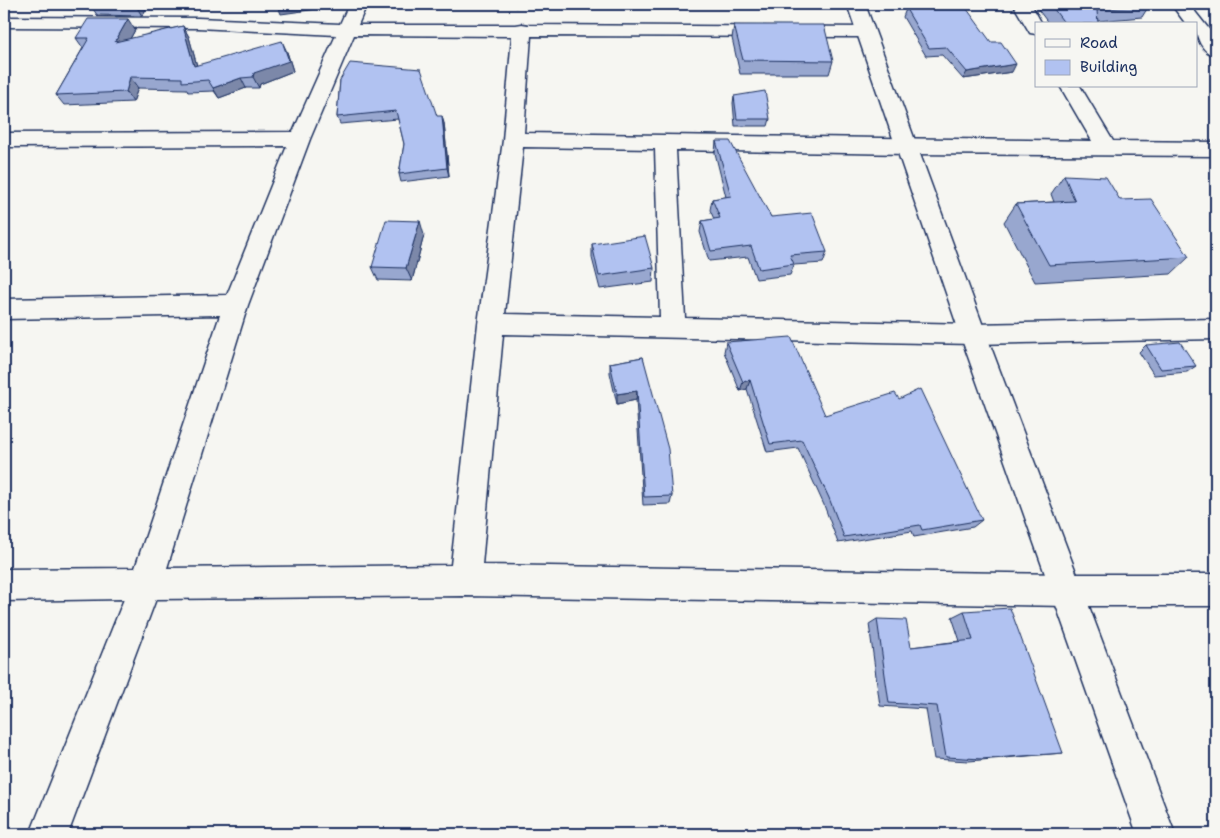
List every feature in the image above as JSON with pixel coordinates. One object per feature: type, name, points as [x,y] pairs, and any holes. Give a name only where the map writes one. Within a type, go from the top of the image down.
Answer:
[{"type":"street","points":[[38,23],[53,4]]},
{"type":"street","points":[[198,23],[210,4]]},
{"type":"street","points":[[50,834],[146,583],[236,305],[300,139],[358,4]]},
{"type":"street","points":[[856,4],[972,334],[1156,834]]},
{"type":"street","points":[[1022,4],[1035,26]]},
{"type":"street","points":[[1180,4],[1194,22]]},
{"type":"street","points":[[4,22],[198,23],[346,30],[522,29],[865,32]]},
{"type":"street","points":[[1198,26],[1214,46]]},
{"type":"street","points":[[465,580],[513,140],[522,29]]},
{"type":"street","points":[[1071,88],[1106,147]]},
{"type":"street","points":[[4,140],[300,139]]},
{"type":"street","points":[[513,140],[907,147],[1216,149]]},
{"type":"street","points":[[665,143],[673,328]]},
{"type":"street","points":[[4,309],[236,305]]},
{"type":"street","points":[[492,324],[972,334],[1216,329]]},
{"type":"street","points":[[4,585],[465,580],[1066,590],[1216,590]]},
{"type":"building","points":[[1050,4],[1150,4],[1097,10],[1098,22],[1064,22]]},
{"type":"building","points":[[964,5],[991,42],[1001,42],[1016,64],[967,72],[946,47],[929,48],[906,9]]},
{"type":"building","points":[[88,19],[128,19],[115,42],[183,26],[194,66],[282,41],[289,61],[254,73],[253,77],[241,78],[213,88],[208,80],[182,82],[182,78],[130,77],[126,92],[56,95],[89,38],[76,38]]},
{"type":"building","points":[[734,25],[824,25],[833,61],[743,60]]},
{"type":"building","points":[[350,63],[421,69],[437,116],[442,116],[447,168],[399,174],[404,144],[396,111],[337,117],[340,80]]},
{"type":"building","points":[[765,91],[770,119],[737,119],[734,96]]},
{"type":"building","points":[[716,141],[730,141],[771,217],[812,213],[827,252],[790,255],[794,264],[759,269],[751,246],[711,251],[702,221],[720,218],[712,199],[731,196]]},
{"type":"building","points":[[1064,175],[1106,177],[1120,200],[1151,199],[1189,257],[1049,265],[1016,204],[1075,201]]},
{"type":"building","points":[[386,220],[420,221],[406,268],[372,267]]},
{"type":"building","points":[[645,236],[654,268],[599,276],[592,244]]},
{"type":"building","points":[[791,337],[825,415],[895,393],[899,399],[920,389],[982,520],[922,530],[920,525],[844,537],[829,498],[802,440],[770,444],[750,380],[743,382],[726,342]]},
{"type":"building","points":[[1180,342],[1196,366],[1161,369],[1146,345]]},
{"type":"building","points":[[643,357],[668,449],[672,496],[644,497],[637,391],[617,394],[610,363]]},
{"type":"building","points":[[1010,608],[1063,753],[982,759],[946,757],[937,706],[889,703],[877,619],[906,620],[911,647],[973,640],[964,611]]}]
